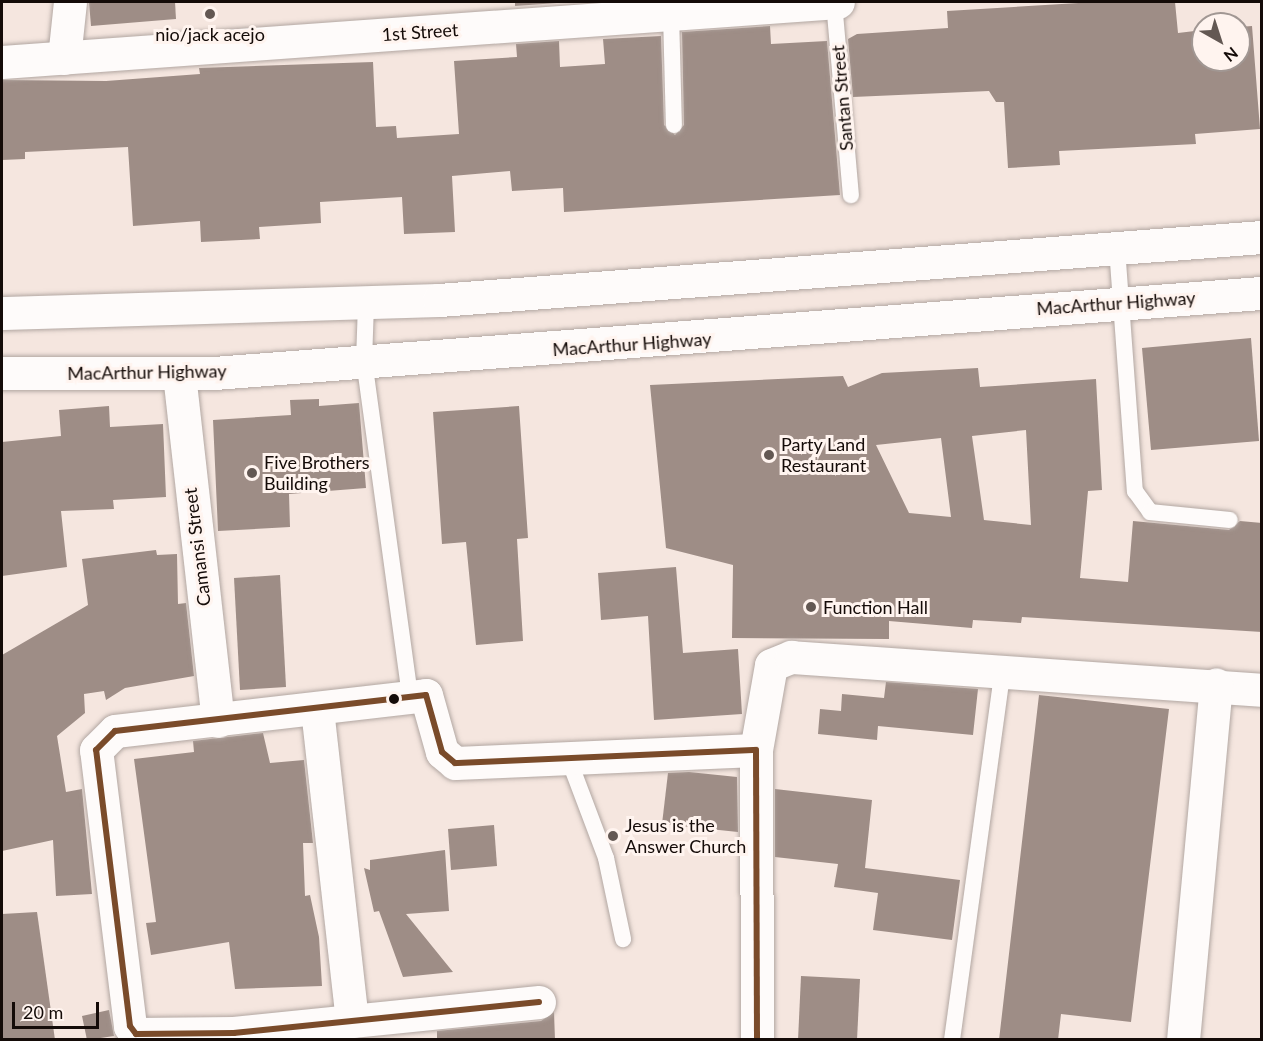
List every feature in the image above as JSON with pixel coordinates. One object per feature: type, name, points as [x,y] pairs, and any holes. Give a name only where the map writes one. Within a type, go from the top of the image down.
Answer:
[{"type":"main road","points":[[64,58],[70,2]]},
{"type":"main road","name":"1st Street","points":[[2,62],[838,2]]},
{"type":"main road","points":[[2,313],[366,304],[1262,237]]},
{"type":"main road","name":"MacArthur Highway","points":[[2,372],[179,374],[766,334],[1121,302],[1262,293]]},
{"type":"main road","name":"Camansi Street","points":[[179,374],[218,721]]},
{"type":"main road","points":[[757,1040],[756,750],[771,665],[791,657],[1004,668],[1262,690]]},
{"type":"main road","points":[[1183,1040],[1216,685]]},
{"type":"main road","points":[[539,1002],[401,1029],[352,1021],[234,1036],[149,1036],[130,1026],[96,750],[115,731],[218,721],[426,695],[442,752],[455,763],[569,760],[756,750]]},
{"type":"main road","points":[[318,709],[352,1021]]},
{"type":"lane","name":"Santan Street","points":[[834,2],[851,195]]},
{"type":"lane","points":[[671,14],[674,125]]},
{"type":"lane","points":[[1118,248],[1135,490],[1150,512],[1230,520]]},
{"type":"lane","points":[[366,304],[364,360],[410,698]]},
{"type":"lane","points":[[952,1040],[1004,668]]},
{"type":"lane","points":[[569,760],[606,858],[623,939]]},
{"type":"building","points":[[89,2],[175,2],[176,19],[91,26]]},
{"type":"building","points":[[515,2],[557,2],[557,3],[515,6]]},
{"type":"building","points":[[1095,2],[1175,2],[1178,33],[1191,31],[1191,72],[1251,72],[1252,26],[1260,129],[1195,134],[1196,144],[1059,151],[1060,165],[1008,168],[1004,102],[996,102],[989,91],[853,97],[848,39],[857,34],[948,28],[947,11]]},
{"type":"building","points":[[770,26],[771,44],[827,41],[840,195],[564,212],[563,188],[512,191],[510,171],[452,176],[455,232],[404,234],[402,197],[320,202],[321,223],[259,227],[260,239],[201,242],[200,221],[133,226],[128,147],[25,152],[25,159],[2,160],[2,80],[106,81],[200,74],[199,68],[373,62],[376,127],[396,126],[397,138],[459,134],[454,61],[517,57],[516,44],[559,41],[560,67],[605,64],[603,39],[661,36],[664,125],[675,135],[684,125],[682,32]]},
{"type":"building","points":[[1251,338],[1259,441],[1151,450],[1142,348]]},
{"type":"building","points":[[978,368],[980,387],[1096,379],[1102,490],[1088,491],[1080,578],[1128,582],[1133,521],[1229,530],[1240,521],[1262,523],[1262,632],[1022,617],[1021,623],[973,620],[972,628],[889,621],[889,639],[732,638],[733,565],[666,548],[650,385],[843,376],[848,387],[882,373]],"holes":[[[1026,430],[1031,525],[984,520],[972,436]],[[941,438],[951,517],[909,513],[876,445]]]},
{"type":"building","points":[[319,399],[319,406],[359,403],[366,488],[289,494],[290,527],[218,531],[213,420],[291,415],[290,400]]},
{"type":"building","points":[[109,406],[110,427],[163,424],[166,497],[113,500],[114,509],[61,511],[67,567],[2,576],[2,442],[61,436],[59,410]]},
{"type":"building","points":[[519,406],[528,538],[517,539],[523,641],[476,645],[466,542],[442,544],[433,412]]},
{"type":"building","points":[[156,550],[157,555],[177,554],[178,604],[186,603],[194,676],[125,688],[106,700],[104,691],[84,694],[85,713],[57,736],[66,792],[82,789],[92,894],[56,896],[53,840],[2,851],[2,655],[88,605],[82,559]]},
{"type":"building","points":[[676,567],[683,653],[738,649],[742,714],[654,720],[648,616],[601,620],[598,573]]},
{"type":"building","points":[[280,575],[286,687],[240,690],[234,578]]},
{"type":"building","points":[[886,682],[978,689],[973,735],[878,726],[877,740],[818,734],[820,709],[841,711],[842,694],[884,698]]},
{"type":"building","points":[[1039,695],[1169,709],[1131,1022],[1061,1014],[1058,1040],[999,1040]]},
{"type":"building","points":[[263,733],[270,763],[304,760],[313,843],[303,843],[305,896],[310,895],[319,937],[322,986],[235,989],[229,942],[151,955],[146,923],[156,922],[134,759],[194,752],[193,741]]},
{"type":"building","points":[[689,772],[737,777],[738,832],[662,824],[668,773]]},
{"type":"building","points":[[775,789],[872,800],[865,868],[960,880],[952,940],[873,930],[878,893],[834,887],[838,864],[775,857]]},
{"type":"building","points":[[494,825],[497,866],[451,870],[448,829]]},
{"type":"building","points":[[445,850],[449,911],[406,914],[453,972],[403,977],[379,911],[374,912],[364,868],[370,870],[370,860]]},
{"type":"building","points":[[37,912],[55,1040],[2,1040],[2,914]]},
{"type":"building","points":[[801,976],[860,979],[857,1040],[798,1040]]},
{"type":"building","points":[[109,1010],[114,1036],[87,1040],[82,1016]]},
{"type":"building","points":[[554,1012],[555,1040],[437,1040],[437,1031],[541,1021]]},
{"type":"transit line","points":[[539,1002],[234,1033],[136,1034],[130,1026],[96,750],[115,731],[426,695],[442,752],[455,763],[756,750],[757,1040]]},
{"type":"place","name":"nio/jack acejo","points":[[210,14]]},
{"type":"place","name":"Party Land Restaurant","points":[[769,455]]},
{"type":"place","name":"Five Brothers Building","points":[[252,473]]},
{"type":"place","name":"Function Hall","points":[[811,607]]},
{"type":"place","name":"Jesus is the Answer Church","points":[[613,836]]}]
